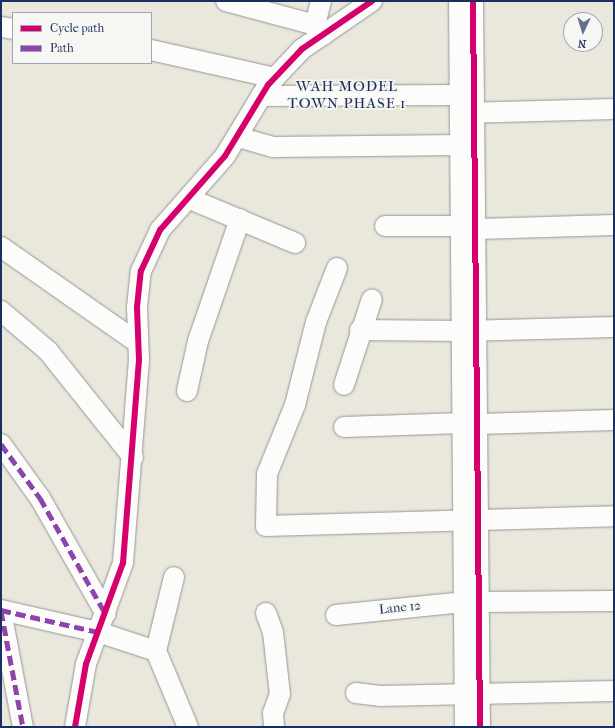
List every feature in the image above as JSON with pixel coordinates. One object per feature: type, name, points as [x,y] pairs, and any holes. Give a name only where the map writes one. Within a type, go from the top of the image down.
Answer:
[{"type":"street","points":[[226,1],[320,30]]},
{"type":"street","points":[[320,30],[322,1]]},
{"type":"street","points":[[76,727],[86,664],[123,563],[133,457],[138,343],[137,307],[141,271],[160,230],[190,199],[238,137],[261,96],[275,78],[320,30],[372,1]]},
{"type":"street","points":[[459,1],[466,107],[470,228],[471,331],[471,693],[465,727]]},
{"type":"street","points":[[470,228],[462,145],[473,1]]},
{"type":"street","points":[[1,27],[12,29]]},
{"type":"street","points":[[152,50],[275,78]]},
{"type":"street","points":[[261,96],[466,107],[614,109]]},
{"type":"street","points":[[238,137],[273,147],[462,145]]},
{"type":"street","points":[[190,199],[240,218],[295,243]]},
{"type":"street","points":[[187,391],[198,341],[240,218]]},
{"type":"street","points":[[385,226],[470,228],[614,225]]},
{"type":"street","points":[[1,247],[138,343]]},
{"type":"street","points":[[337,268],[316,322],[295,405],[267,474],[266,526],[614,516]]},
{"type":"street","points":[[344,385],[360,330],[372,299]]},
{"type":"street","points":[[1,311],[48,351],[133,457]]},
{"type":"street","points":[[360,330],[471,331],[614,327]]},
{"type":"street","points":[[344,426],[614,420]]},
{"type":"street","points":[[1,444],[40,498],[102,623]]},
{"type":"street","points":[[174,577],[156,652],[188,727]]},
{"type":"street","name":"Lane 12","points":[[336,615],[472,602],[614,601]]},
{"type":"street","points":[[23,727],[1,611],[102,623],[156,652]]},
{"type":"street","points":[[266,613],[273,632],[280,694],[273,713],[274,727]]},
{"type":"street","points":[[356,693],[380,696],[614,691]]},
{"type":"street","points":[[471,693],[480,727]]},
{"type":"marked path","points":[[1,444],[40,498],[105,613]]},
{"type":"marked path","points":[[1,610],[98,632]]},
{"type":"marked path","points":[[1,611],[23,727]]},
{"type":"cycle path","points":[[75,727],[86,664],[123,563],[139,360],[137,307],[141,271],[160,230],[225,156],[268,85],[302,49],[372,1]]},
{"type":"cycle path","points":[[473,1],[480,727]]},
{"type":"district","name":"WAH MODEL TOWN PHASE 1","points":[[347,94]]}]
